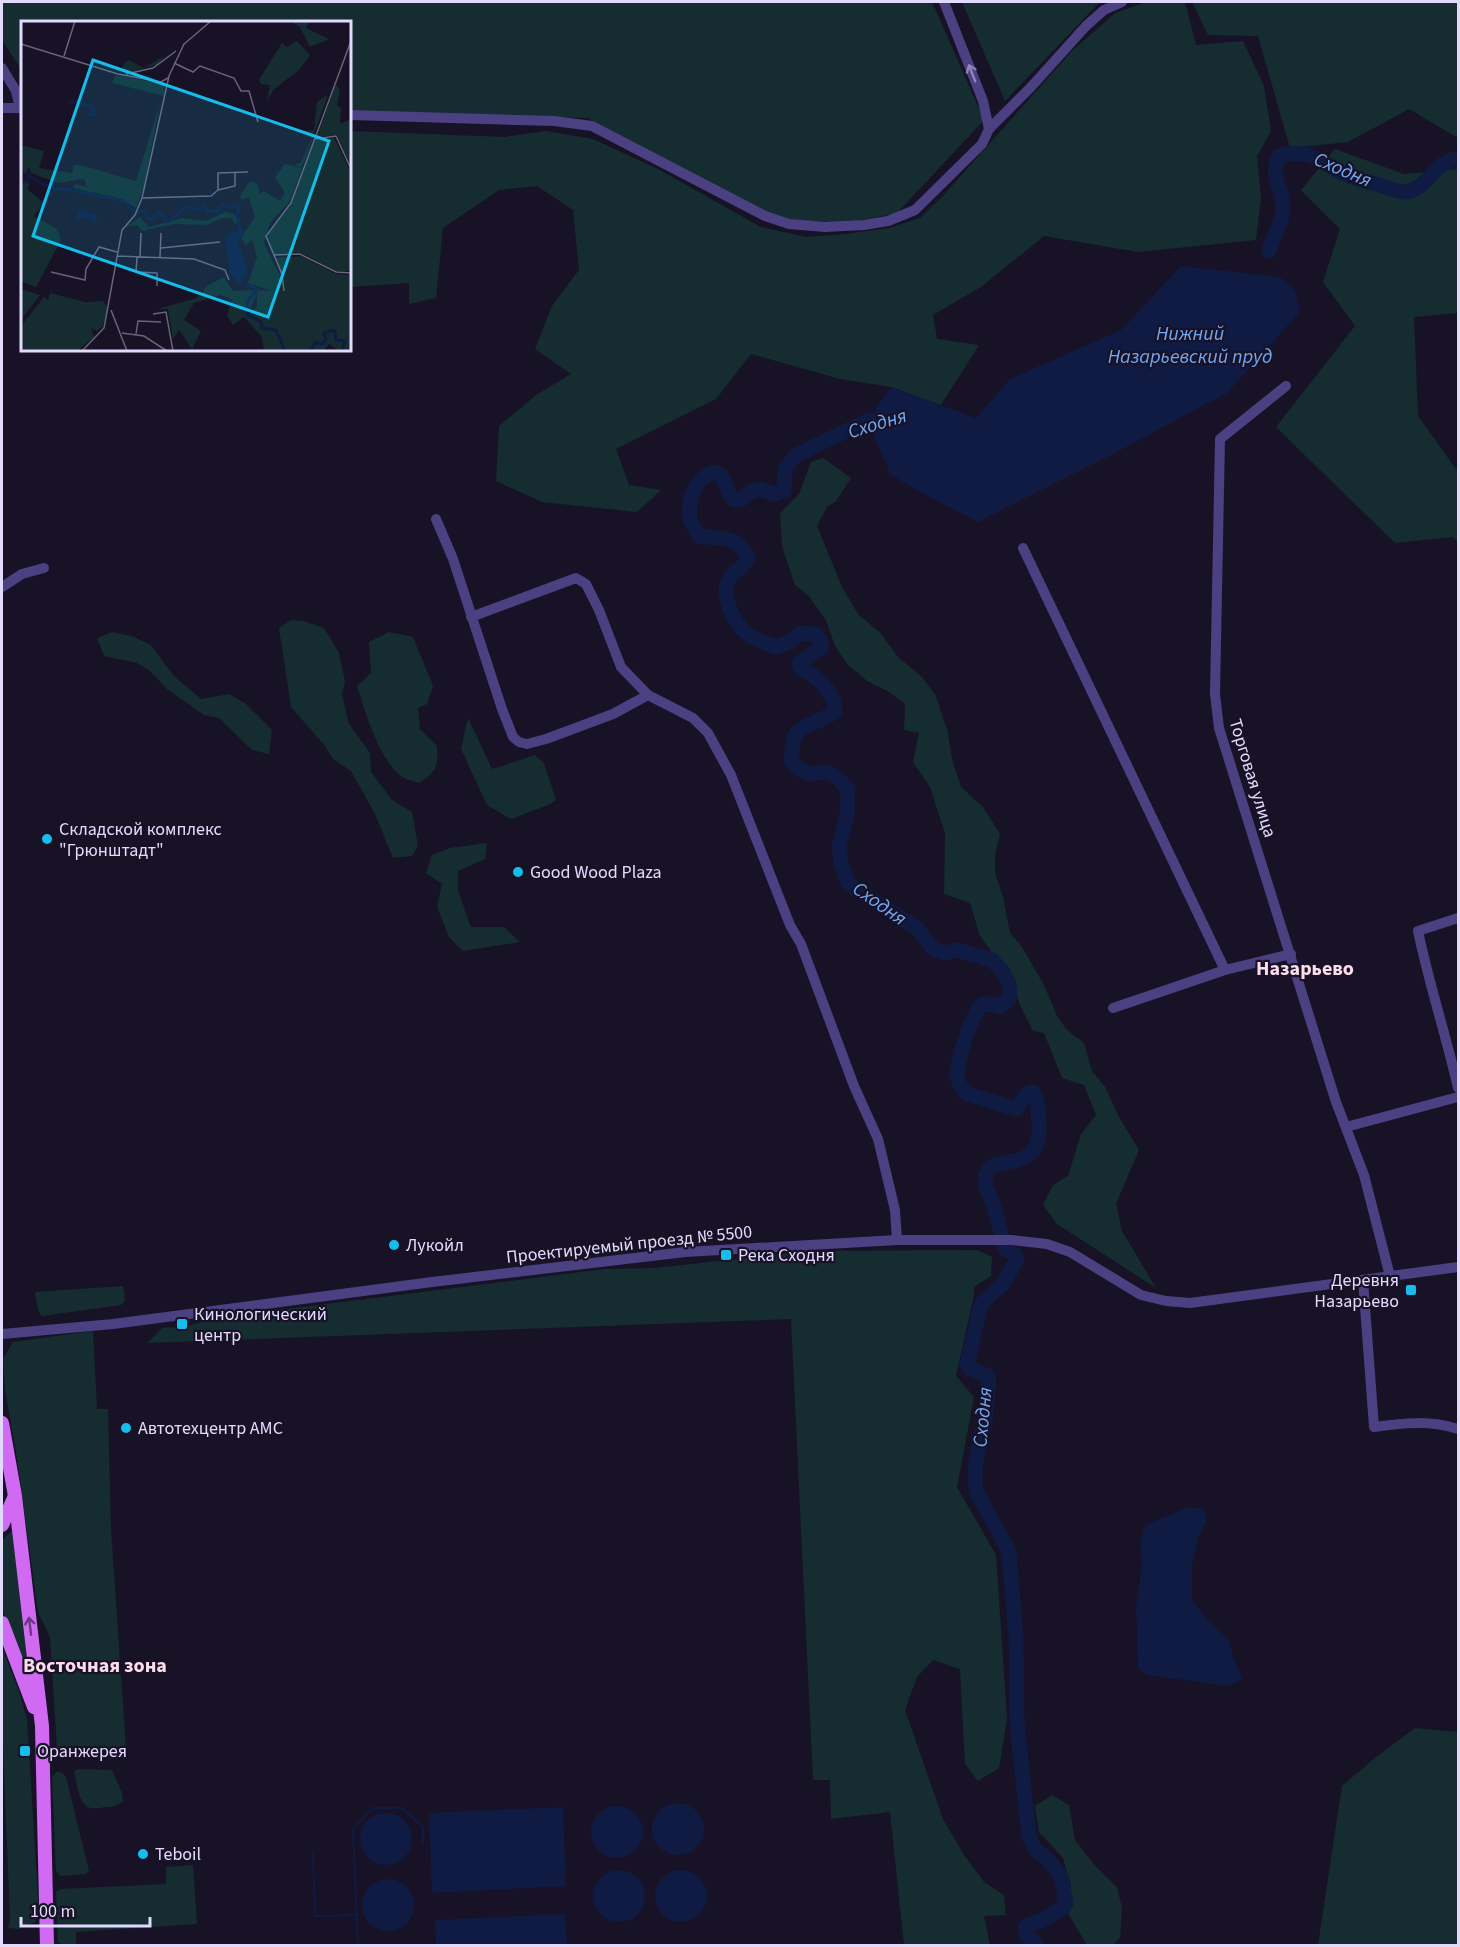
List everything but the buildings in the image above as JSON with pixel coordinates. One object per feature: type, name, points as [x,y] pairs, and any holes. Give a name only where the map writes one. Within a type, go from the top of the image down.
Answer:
[{"type":"main road","points":[[2,1424],[15,1497],[42,1726],[47,1946]]},
{"type":"main road","points":[[2,1525],[15,1497]]},
{"type":"main road","points":[[2,1623],[42,1726]]},
{"type":"street","points":[[944,2],[983,101],[989,129]]},
{"type":"street","points":[[351,115],[554,121],[592,126],[765,216],[789,224],[825,227],[864,225],[888,221],[915,210],[982,144],[989,129],[1086,26],[1104,10],[1122,2]]},
{"type":"street","points":[[2,69],[16,91],[21,108],[2,108]]},
{"type":"street","name":"Торговая улица","points":[[1286,386],[1220,439],[1215,694],[1219,728],[1336,1102],[1364,1175],[1389,1276]]},
{"type":"street","points":[[436,519],[453,559],[513,737],[519,742],[527,744],[546,739],[613,714],[648,695]]},
{"type":"street","points":[[1023,548],[1225,970]]},
{"type":"street","points":[[2,587],[22,574],[44,568]]},
{"type":"street","points":[[471,617],[576,578],[586,584],[599,610],[621,667],[648,695],[693,718],[708,732],[731,775],[790,926],[801,944],[854,1086],[878,1139],[895,1210],[897,1240]]},
{"type":"street","points":[[1458,918],[1418,931],[1424,960],[1446,1033],[1458,1088]]},
{"type":"street","points":[[1113,1008],[1225,970],[1291,954]]},
{"type":"street","points":[[1346,1126],[1458,1096]]},
{"type":"street","name":"Проектируемый проезд № 5500","points":[[2,1334],[114,1324],[662,1254],[897,1240],[1011,1240],[1047,1244],[1070,1252],[1141,1295],[1167,1301],[1191,1303],[1458,1267]]},
{"type":"street","points":[[1363,1280],[1374,1427],[1440,1423],[1458,1429]]},
{"type":"street","name":"Проектируемый проезд № 5500","points":[[2,1339],[15,1334]]},
{"type":"green space","points":[[2,2],[932,2],[984,120],[897,213],[847,223],[776,219],[588,118],[351,113],[351,21],[21,21],[21,69],[2,40]]},
{"type":"green space","points":[[962,2],[1100,2],[1005,101]]},
{"type":"green space","points":[[1146,2],[1185,2],[1196,45],[1243,41],[1264,86],[1271,131],[1257,156],[1261,198],[1256,240],[1138,252],[1044,236],[981,287],[933,315],[937,339],[979,345],[941,405],[891,387],[840,379],[751,354],[716,399],[616,449],[629,485],[661,490],[637,512],[542,502],[496,481],[499,426],[536,395],[571,374],[535,349],[552,306],[579,270],[573,210],[537,186],[499,190],[443,228],[436,298],[409,304],[409,283],[351,287],[351,131],[505,137],[546,131],[593,139],[658,169],[761,227],[806,237],[889,228],[920,218],[942,197],[1071,52],[1115,13]]},
{"type":"green space","points":[[1192,2],[1458,2],[1458,138],[1409,109],[1348,142],[1290,148],[1258,36],[1208,35]]},
{"type":"green space","points":[[1335,149],[1404,174],[1458,169],[1458,313],[1414,317],[1418,416],[1458,472],[1458,542],[1453,537],[1395,543],[1276,427],[1355,326],[1323,282],[1340,229],[1301,190]]},
{"type":"green space","points":[[823,458],[851,478],[836,501],[827,507],[817,526],[842,587],[858,614],[881,634],[898,657],[922,677],[935,694],[948,733],[952,759],[961,787],[983,807],[1000,834],[995,854],[995,873],[1003,897],[1010,933],[1022,947],[1044,985],[1057,1016],[1067,1030],[1084,1043],[1092,1071],[1105,1087],[1119,1117],[1139,1150],[1116,1204],[1122,1231],[1156,1288],[1057,1224],[1043,1205],[1053,1185],[1068,1176],[1081,1134],[1096,1115],[1084,1085],[1062,1078],[1044,1033],[1033,1031],[1020,1005],[1011,978],[980,936],[970,903],[944,894],[945,833],[930,787],[913,762],[919,733],[904,730],[905,704],[889,692],[867,681],[848,665],[835,646],[826,620],[808,595],[795,585],[782,546],[780,513],[799,494],[811,462]]},
{"type":"green space","points":[[291,620],[304,621],[324,628],[339,653],[345,681],[342,695],[349,724],[370,753],[371,772],[392,800],[412,812],[418,846],[412,856],[393,858],[375,814],[351,771],[333,759],[326,747],[291,707],[279,628]]},
{"type":"green space","points":[[112,632],[132,636],[151,645],[173,675],[201,699],[229,694],[245,703],[272,730],[269,754],[252,750],[219,718],[204,715],[167,689],[150,671],[137,663],[104,656],[97,638]]},
{"type":"green space","points":[[389,632],[413,637],[433,686],[427,704],[418,708],[420,729],[437,746],[437,758],[433,772],[419,783],[401,776],[386,758],[379,747],[357,686],[371,673],[369,642]]},
{"type":"green space","points":[[468,718],[492,769],[535,755],[544,763],[556,800],[511,819],[487,805],[461,749]]},
{"type":"green space","points":[[487,843],[485,859],[458,871],[458,891],[471,927],[504,927],[520,942],[463,951],[449,937],[437,907],[442,884],[426,873],[432,855],[450,848]]},
{"type":"green space","points":[[977,1250],[992,1257],[991,1276],[974,1287],[956,1376],[974,1397],[957,1487],[996,1555],[1007,1719],[999,1768],[978,1781],[965,1764],[960,1669],[933,1660],[917,1677],[905,1710],[943,1819],[964,1855],[984,1882],[1004,1895],[1006,1915],[984,1916],[990,1945],[904,1945],[890,1812],[831,1819],[830,1780],[813,1780],[791,1319],[147,1343],[162,1328],[188,1326],[214,1318],[605,1269],[655,1268],[809,1251]]},
{"type":"green space","points":[[123,1286],[125,1300],[121,1305],[42,1316],[38,1310],[35,1292]]},
{"type":"green space","points":[[93,1331],[97,1409],[108,1409],[111,1530],[126,1748],[70,1753],[57,1749],[50,1637],[38,1612],[5,1389],[3,1359],[13,1342]]},
{"type":"green space","points":[[12,1531],[29,1673],[2,1609],[2,1540]]},
{"type":"green space","points":[[2,1647],[27,1719],[39,1914],[35,1922],[19,1929],[8,1928],[10,1920],[2,1722]]},
{"type":"green space","points":[[1415,1728],[1458,1732],[1458,1945],[1318,1945],[1342,1786]]},
{"type":"green space","points":[[79,1769],[112,1770],[123,1801],[110,1807],[91,1808],[87,1806],[83,1803],[77,1787],[74,1771]]},
{"type":"green space","points":[[56,1772],[61,1772],[66,1777],[89,1871],[85,1874],[61,1876],[56,1871],[52,1777]]},
{"type":"green space","points":[[1052,1795],[1069,1805],[1075,1840],[1095,1866],[1117,1887],[1122,1908],[1120,1938],[1113,1945],[1084,1945],[1086,1943],[1069,1915],[1071,1885],[1063,1858],[1039,1832],[1035,1806]]},
{"type":"green space","points":[[193,1865],[197,1924],[76,1932],[76,1945],[63,1945],[58,1942],[56,1891],[166,1884],[166,1867]]},
{"type":"water","name":"Нижний Назарьевский пруд","points":[[1181,266],[1280,277],[1295,290],[1300,312],[1227,393],[978,522],[891,475],[867,421],[891,387],[976,418],[1010,379],[1121,330]]},
{"type":"water","points":[[1188,1507],[1205,1509],[1206,1523],[1199,1534],[1192,1566],[1192,1600],[1207,1619],[1229,1640],[1233,1657],[1243,1679],[1228,1686],[1147,1675],[1138,1668],[1136,1606],[1142,1568],[1140,1543],[1146,1525]]},
{"type":"water","points":[[678,1803],[688,1805],[696,1811],[702,1819],[704,1829],[702,1839],[696,1847],[688,1853],[678,1855],[668,1853],[660,1847],[654,1839],[652,1829],[654,1819],[660,1811],[668,1805]]},
{"type":"water","points":[[617,1806],[627,1808],[635,1814],[641,1822],[643,1832],[641,1842],[635,1850],[627,1856],[617,1858],[607,1856],[599,1850],[593,1842],[591,1832],[593,1822],[599,1814],[607,1808]]},
{"type":"water","points":[[563,1807],[566,1886],[432,1893],[429,1813]]},
{"type":"water","points":[[386,1813],[396,1815],[404,1821],[410,1829],[412,1839],[410,1849],[404,1857],[396,1863],[386,1865],[376,1863],[368,1857],[362,1849],[360,1839],[362,1829],[368,1821],[376,1815]]},
{"type":"water","points":[[619,1870],[629,1872],[637,1878],[643,1886],[645,1896],[643,1906],[637,1914],[629,1920],[619,1922],[609,1920],[601,1914],[595,1906],[593,1896],[595,1886],[601,1878],[609,1872]]},
{"type":"water","points":[[681,1870],[691,1872],[699,1878],[705,1886],[707,1896],[705,1906],[699,1914],[691,1920],[681,1922],[671,1920],[663,1914],[657,1906],[655,1896],[657,1886],[663,1878],[671,1872]]},
{"type":"water","points":[[388,1879],[398,1881],[406,1887],[412,1895],[414,1905],[412,1915],[406,1923],[398,1929],[388,1931],[378,1929],[370,1923],[364,1915],[362,1905],[364,1895],[370,1887],[378,1881]]},
{"type":"water","points":[[565,1914],[567,1945],[436,1945],[435,1920]]},
{"type":"waterway","name":"Сходня","points":[[1269,251],[1283,211],[1275,170],[1279,156],[1306,154],[1352,177],[1405,192],[1419,186],[1443,164],[1458,159]]},
{"type":"waterway","name":"Сходня","points":[[885,417],[867,421],[796,455],[785,468],[784,491],[774,494],[761,489],[754,490],[742,499],[734,500],[729,494],[722,475],[713,472],[697,485],[691,497],[689,511],[692,525],[699,536],[732,541],[738,544],[748,557],[744,565],[734,572],[726,588],[732,615],[741,628],[760,641],[777,647],[791,641],[800,633],[815,634],[821,641],[821,648],[799,663],[800,668],[813,675],[824,685],[832,698],[835,712],[797,732],[793,742],[791,760],[798,768],[809,774],[823,772],[831,774],[848,789],[847,816],[839,846],[841,863],[848,884],[918,929],[933,949],[944,953],[957,950],[992,960],[1003,972],[1010,986],[1009,999],[1000,1007],[987,1004],[978,1009],[965,1039],[957,1076],[965,1093],[1016,1109],[1025,1096],[1033,1092],[1038,1107],[1038,1141],[1032,1152],[1024,1158],[995,1165],[988,1170],[985,1179],[1006,1250],[1016,1255],[1017,1259],[1003,1284],[981,1304],[967,1365],[988,1376],[989,1380],[985,1421],[976,1460],[975,1484],[978,1495],[1009,1554],[1016,1637],[1017,1723],[1029,1837],[1035,1849],[1061,1876],[1066,1903],[1064,1907],[1041,1921],[1026,1926],[1026,1935],[1036,1943],[1036,1946]]},
{"type":"waterway","points":[[358,1946],[353,1829],[372,1808],[402,1808],[423,1827],[423,1843]]},
{"type":"waterway","points":[[313,1852],[315,1916],[357,1915]]},
{"type":"place","name":"Складской комплекс \"Грюнштадт\"","points":[[47,839]]},
{"type":"place","name":"Good Wood Plaza","points":[[518,872]]},
{"type":"place","name":"Лукойл","points":[[394,1245]]},
{"type":"place","name":"Река Сходня","points":[[726,1255]]},
{"type":"place","name":"Деревня Назарьево","points":[[1411,1290]]},
{"type":"place","name":"Кинологический центр","points":[[182,1324]]},
{"type":"place","name":"Автотехцентр АМС","points":[[126,1428]]},
{"type":"place","name":"Оранжерея","points":[[25,1751]]},
{"type":"place","name":"Teboil","points":[[143,1854]]},
{"type":"district","name":"Назарьево","points":[[1305,968]]},
{"type":"district","name":"Восточная зона","points":[[95,1665]]}]
